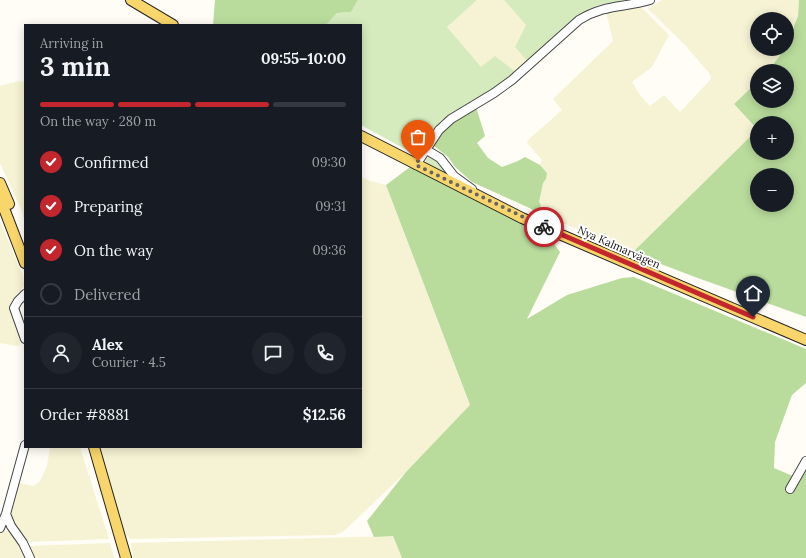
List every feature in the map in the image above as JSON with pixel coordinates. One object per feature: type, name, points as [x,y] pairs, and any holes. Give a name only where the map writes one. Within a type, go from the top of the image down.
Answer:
[{"type":"main road","points":[[123,0],[163,24]]},
{"type":"main road","points":[[131,0],[171,24]]},
{"type":"main road","name":"Nya Kalmarvägen","points":[[362,133],[522,218],[806,340]]},
{"type":"main road","name":"Nya Kalmarvägen","points":[[362,136],[524,214],[641,266],[806,333]]},
{"type":"main road","points":[[0,183],[24,244]]},
{"type":"main road","points":[[0,198],[24,260]]},
{"type":"main road","points":[[88,448],[120,558]]},
{"type":"main road","points":[[94,448],[126,558]]},
{"type":"street","points":[[417,163],[439,130],[452,119],[512,80],[579,20],[602,9],[650,0]]},
{"type":"street","points":[[425,149],[440,158],[454,176],[472,189]]},
{"type":"street","points":[[24,295],[18,300],[14,308],[24,336]]},
{"type":"street","points":[[0,528],[6,514],[24,448]]},
{"type":"street","points":[[790,489],[806,461]]},
{"type":"street","points":[[6,514],[10,526],[23,543],[30,558]]},
{"type":"shaded area","points":[[477,0],[504,0],[526,25],[515,47],[528,62],[516,72],[481,68],[447,27]]},
{"type":"shaded area","points":[[662,0],[799,0],[798,16],[794,26],[794,12],[750,12],[750,56],[780,56],[773,64],[750,64],[750,89],[734,104],[750,122],[750,137],[632,253],[538,212],[541,205],[538,202],[547,173],[540,165],[542,160],[527,143],[529,139],[562,110],[553,99],[613,41],[606,12],[640,6],[669,35],[652,67],[632,82],[640,95],[650,106],[664,95],[680,112],[710,80],[711,77],[709,73],[685,45],[648,9]]},
{"type":"shaded area","points":[[18,81],[24,82],[24,220],[21,209],[0,163],[0,86]]},
{"type":"shaded area","points":[[362,177],[386,185],[470,406],[406,472],[343,532],[335,535],[131,539],[127,536],[123,528],[100,448],[362,448]]},
{"type":"shaded area","points":[[0,221],[23,276],[24,286],[14,298],[11,304],[10,312],[20,341],[20,345],[16,346],[0,343]]},
{"type":"shaded area","points":[[50,448],[80,448],[109,539],[29,542],[22,538],[13,524],[10,514],[15,485],[20,483],[34,486],[40,481],[47,466]]},
{"type":"shaded area","points":[[11,531],[28,558],[0,558],[0,532]]},
{"type":"shaded area","points":[[393,536],[402,558],[133,558],[131,543]]},
{"type":"shaded area","points":[[110,543],[114,558],[34,558],[30,546]]},
{"type":"green space","points":[[215,0],[358,0],[351,12],[337,13],[327,24],[213,24]]},
{"type":"green space","points":[[358,0],[477,0],[447,27],[481,67],[495,56],[516,72],[494,90],[441,121],[430,132],[414,154],[362,126],[362,24],[327,24],[337,13],[351,12]]},
{"type":"green space","points":[[504,0],[624,0],[606,3],[586,11],[568,23],[528,62],[515,47],[526,25]]},
{"type":"green space","points":[[799,0],[806,0],[806,317],[632,253],[750,137],[750,160],[794,160],[794,116],[750,116],[750,121],[734,104],[750,89],[750,108],[794,108],[794,64],[773,64],[780,56],[794,56],[794,26],[798,16]]},
{"type":"green space","points":[[476,107],[485,136],[477,143],[488,158],[502,167],[525,157],[540,165],[547,173],[546,179],[543,183],[539,202],[541,205],[538,212],[472,182],[455,167],[448,157],[434,146],[437,139],[446,128]]},
{"type":"green space","points":[[430,156],[434,157],[451,176],[426,163],[426,159]]},
{"type":"green space","points":[[410,167],[548,236],[560,252],[527,319],[567,295],[622,278],[634,277],[806,349],[806,383],[792,395],[775,442],[774,468],[800,479],[806,470],[806,558],[402,558],[393,536],[374,537],[367,521],[406,472],[470,405],[386,185]]},
{"type":"way so far","points":[[418,161],[416,165],[522,218],[544,227]]},
{"type":"route","points":[[544,227],[753,317]]}]
